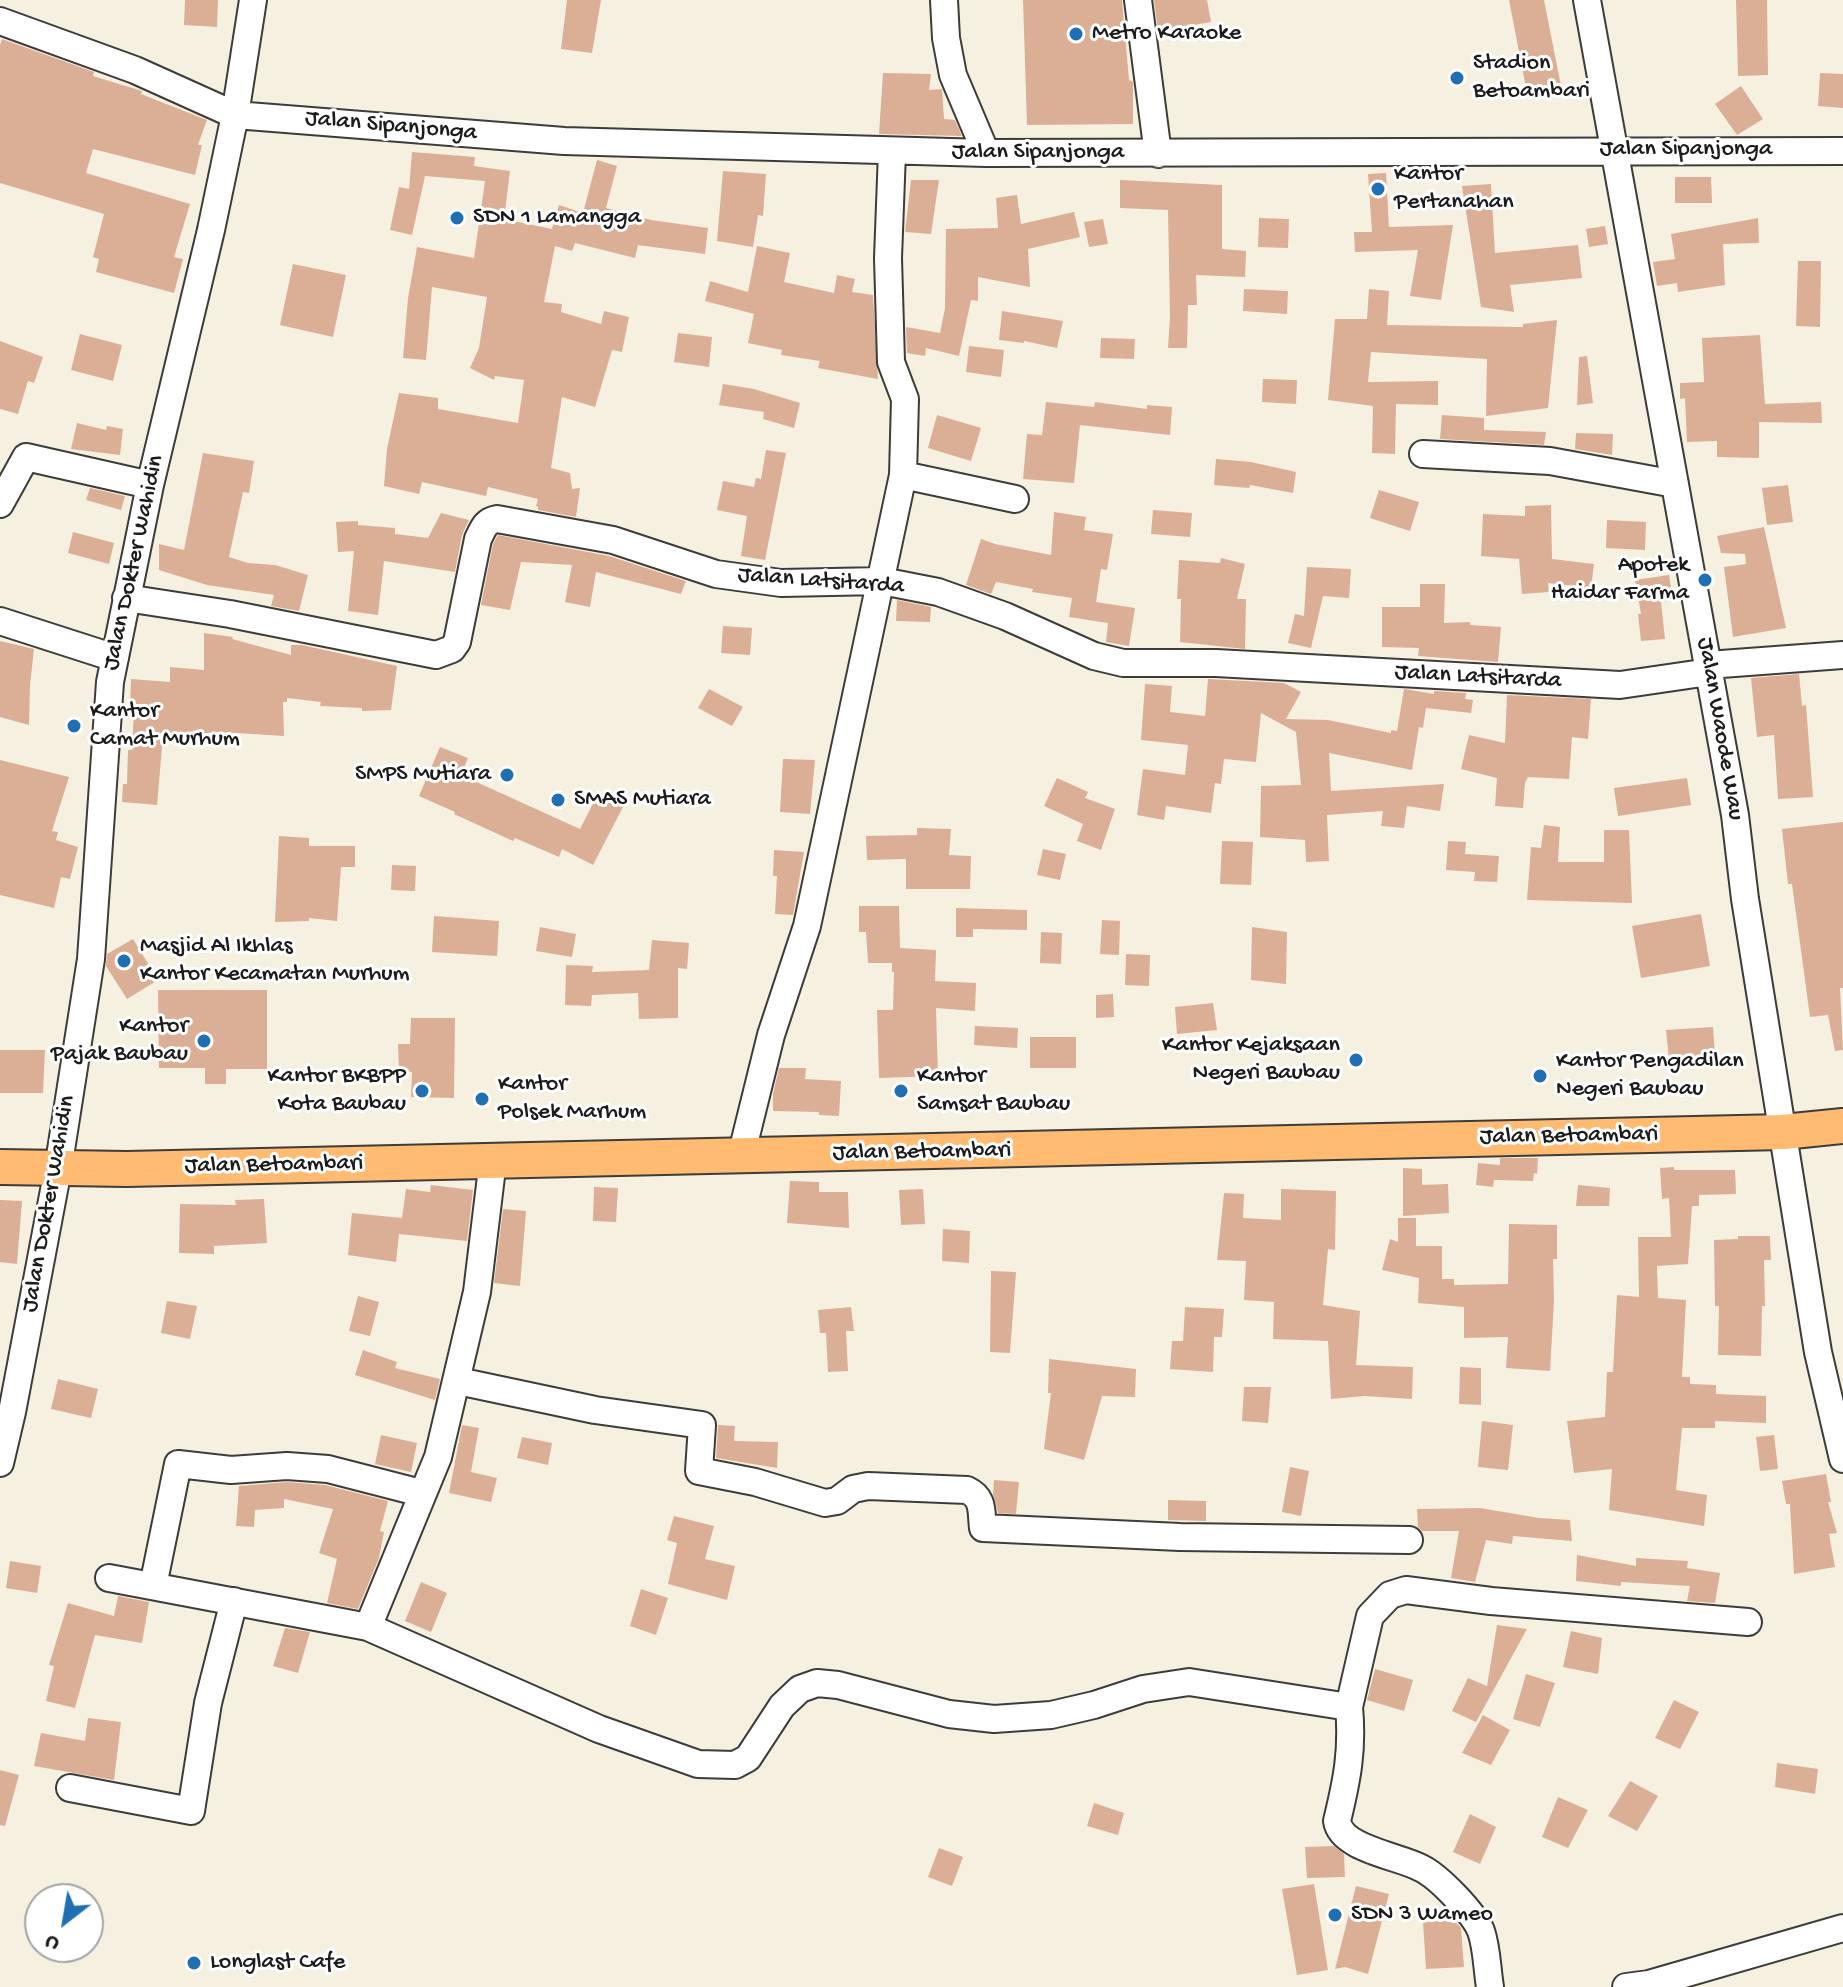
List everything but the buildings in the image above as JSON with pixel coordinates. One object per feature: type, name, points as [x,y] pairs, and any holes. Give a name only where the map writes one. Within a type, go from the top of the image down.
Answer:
[{"type":"main road","name":"Jalan Betoambari","points":[[1782,1124],[1843,1110]]},
{"type":"main road","name":"Jalan Betoambari","points":[[0,1150],[59,1161],[493,1160],[1021,1143],[1782,1124],[1843,1126]]},
{"type":"main road","name":"Jalan Betoambari","points":[[0,1167],[59,1161],[745,1140],[1021,1143]]},
{"type":"street","name":"Jalan Dokter Wahidin","points":[[0,1463],[59,1161],[91,959],[110,682],[150,485],[211,230],[235,115],[253,0]]},
{"type":"street","points":[[944,0],[946,38],[953,75],[986,153]]},
{"type":"street","points":[[1138,0],[1158,154]]},
{"type":"street","name":"Jalan Waode Wau","points":[[1587,0],[1735,815],[1745,899],[1818,1352],[1843,1459]]},
{"type":"street","name":"Jalan Sipanjonga","points":[[0,21],[135,70],[235,115],[564,141],[986,153],[1843,151]]},
{"type":"street","points":[[745,1140],[771,1035],[807,926],[903,475],[905,399],[891,362],[888,258],[892,152]]},
{"type":"street","points":[[1423,454],[1550,461],[1675,484]]},
{"type":"street","points":[[0,504],[26,457],[150,485]]},
{"type":"street","points":[[903,475],[1015,499]]},
{"type":"street","name":"Jalan Latsitarda","points":[[126,598],[230,614],[436,655],[452,649],[457,642],[478,539],[484,525],[497,519],[613,540],[716,574],[781,583],[882,581],[938,592],[1005,616],[1094,656],[1123,663],[1216,663],[1620,685],[1709,668],[1843,655]]},
{"type":"street","points":[[0,621],[115,658]]},
{"type":"street","points":[[368,1627],[438,1457],[477,1292],[493,1160]]},
{"type":"street","points":[[458,1381],[595,1410],[702,1425],[699,1471],[755,1482],[825,1503],[837,1501],[853,1489],[868,1486],[967,1490],[977,1495],[981,1502],[983,1528],[1180,1537],[1409,1540]]},
{"type":"street","points":[[153,1586],[178,1464],[231,1470],[287,1466],[328,1469],[421,1493]]},
{"type":"street","points":[[109,1578],[368,1627],[599,1729],[698,1764],[735,1765],[748,1758],[782,1706],[800,1689],[817,1683],[838,1685],[949,1714],[994,1719],[1051,1715],[1143,1689],[1189,1682],[1349,1707]]},
{"type":"street","points":[[1490,1987],[1481,1930],[1466,1908],[1429,1872],[1360,1845],[1338,1829],[1337,1821],[1350,1765],[1352,1738],[1349,1707],[1370,1616],[1390,1595],[1406,1590],[1491,1601],[1748,1622]]},
{"type":"street","points":[[70,1788],[191,1811],[208,1703],[234,1601]]},
{"type":"street","points":[[1642,1986],[1843,1928]]},
{"type":"place","name":"Metro Karaoke","points":[[1076,34]]},
{"type":"place","name":"Stadion Betoambari","points":[[1457,78]]},
{"type":"place","name":"Kantor Pertanahan","points":[[1378,189]]},
{"type":"place","name":"SDN 1 Lamangga","points":[[457,218]]},
{"type":"place","name":"Apotek Haidar Farma","points":[[1705,580]]},
{"type":"place","name":"Kantor Camat Murhum","points":[[74,726]]},
{"type":"place","name":"SMPS Mutiara","points":[[507,775]]},
{"type":"place","name":"SMAS Mutiara","points":[[558,800]]},
{"type":"place","name":"Masjid Al Ikhlas Kantor Kecamatan Murhum","points":[[124,961]]},
{"type":"place","name":"Kantor Pajak Baubau","points":[[204,1041]]},
{"type":"place","name":"Kantor Kejaksaan Negeri Baubau","points":[[1356,1060]]},
{"type":"place","name":"Kantor Pengadilan Negeri Baubau","points":[[1540,1076]]},
{"type":"place","name":"Kantor BKBPP Kota Baubau","points":[[422,1091]]},
{"type":"place","name":"Kantor Samsat Baubau","points":[[901,1091]]},
{"type":"place","name":"Kantor Polsek Marhum","points":[[482,1099]]},
{"type":"place","name":"SDN 3 Wameo","points":[[1335,1915]]},
{"type":"place","name":"Longlast Cafe","points":[[194,1963]]}]
